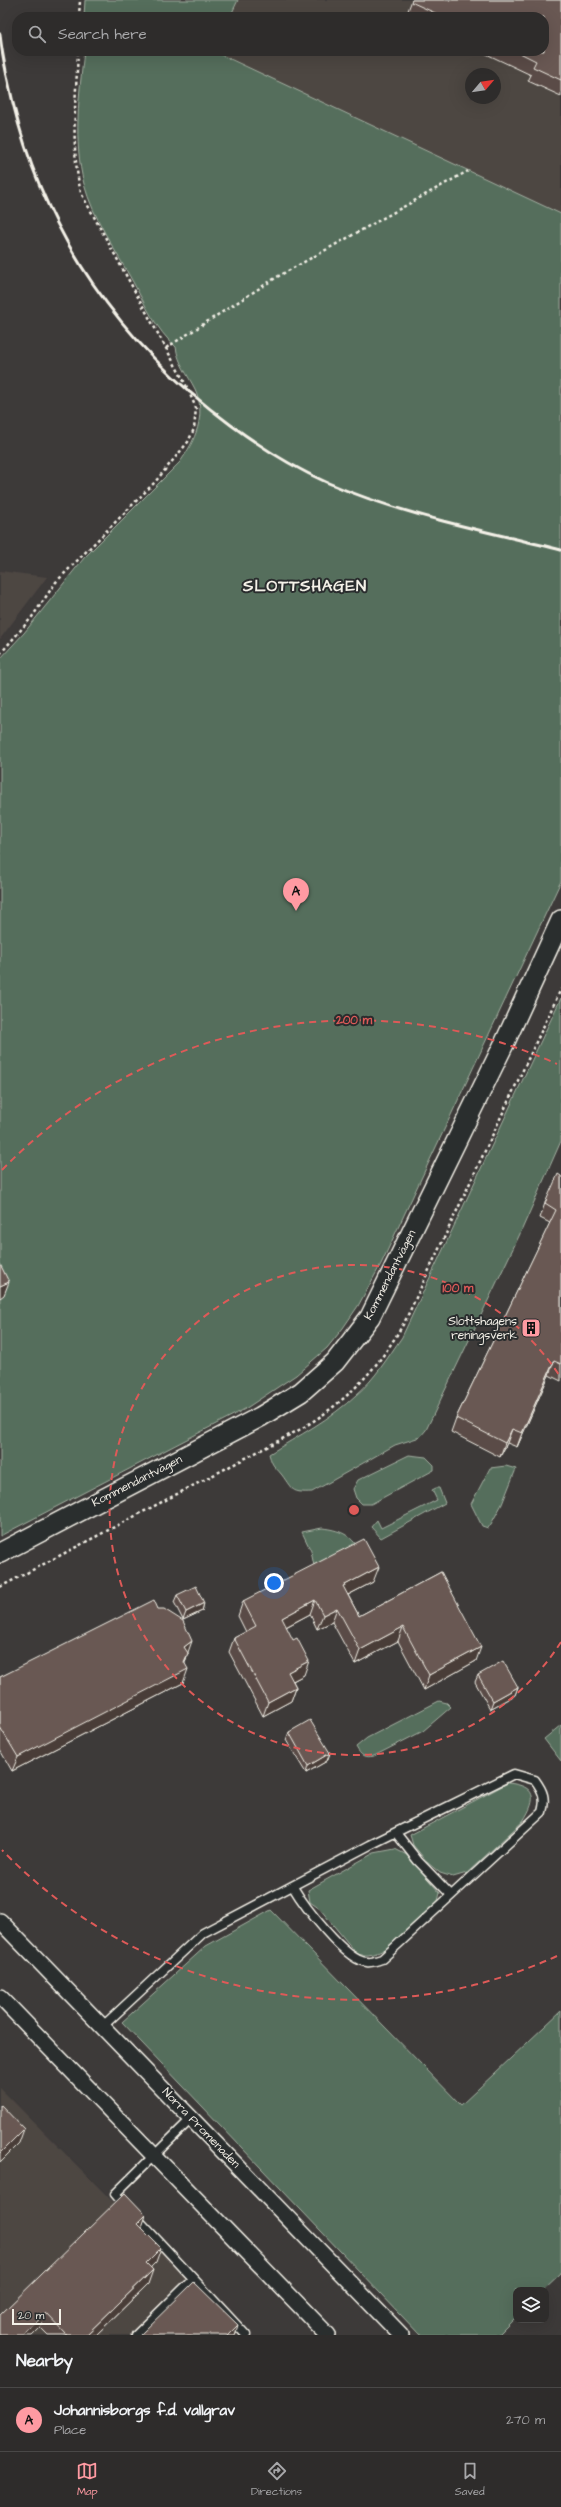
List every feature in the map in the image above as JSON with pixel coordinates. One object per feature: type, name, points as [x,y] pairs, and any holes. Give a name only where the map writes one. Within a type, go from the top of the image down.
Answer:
[{"type":"street","name":"Kommendantvägen","points":[[0,1553],[260,1417],[301,1392],[336,1362],[370,1317],[504,1044],[561,920]]},
{"type":"street","name":"Norra Promenaden","points":[[1,1925],[103,2026],[401,2335]]},
{"type":"street","points":[[0,1997],[328,2335]]},
{"type":"lane","points":[[103,2026],[203,1933],[396,1832],[514,1774],[535,1780],[543,1792],[545,1801],[542,1812],[382,1959],[366,1963],[350,1955],[303,1904],[293,1886]]},
{"type":"lane","points":[[396,1832],[418,1862],[451,1895]]},
{"type":"lane","points":[[192,2118],[115,2194],[246,2335]]},
{"type":"lane","points":[[136,2335],[193,2279]]},
{"type":"path","points":[[79,12],[80,0]]},
{"type":"path","points":[[0,654],[32,617],[56,582],[155,482],[188,442],[194,429],[196,408],[166,348],[81,193],[76,169],[74,134],[78,56]]},
{"type":"path","points":[[166,348],[277,278],[468,171]]},
{"type":"path","points":[[0,1587],[300,1430],[343,1399],[372,1372],[391,1347],[406,1319],[561,989]]},
{"type":"shaded area","points":[[228,0],[561,0],[561,220],[216,56],[549,56],[549,12],[223,12]]},
{"type":"shaded area","points":[[0,571],[47,577],[0,639]]},
{"type":"shaded area","points":[[0,2088],[245,2335],[0,2335]]},
{"type":"green space","points":[[85,0],[238,0],[232,12],[84,12]]},
{"type":"green space","points":[[84,56],[224,56],[561,214],[561,881],[381,1264],[358,1306],[327,1348],[296,1375],[245,1409],[0,1536],[0,659],[24,633],[84,558],[180,462],[195,437],[198,427],[200,408],[195,389],[181,364],[176,347],[157,325],[99,222],[88,197],[84,184],[79,151],[79,101]]},
{"type":"green space","points":[[561,998],[561,1141],[519,1236],[426,1430],[420,1437],[395,1445],[312,1492],[300,1492],[293,1490],[274,1466],[269,1454],[314,1427],[346,1404],[363,1389],[375,1375],[402,1337]]},
{"type":"green space","points":[[409,1455],[426,1457],[434,1465],[434,1470],[371,1504],[362,1504],[356,1498],[353,1489],[358,1480]]},
{"type":"green space","points":[[506,1466],[516,1469],[502,1504],[491,1524],[488,1528],[482,1526],[471,1504],[490,1468]]},
{"type":"green space","points":[[439,1488],[445,1503],[381,1538],[371,1527],[377,1520],[381,1528],[437,1500],[432,1490]]},
{"type":"green space","points":[[322,1528],[334,1530],[344,1534],[352,1540],[359,1550],[314,1566],[311,1551],[302,1532]]},
{"type":"green space","points":[[439,1701],[447,1703],[451,1707],[423,1731],[374,1756],[363,1756],[356,1747],[367,1738]]},
{"type":"green space","points":[[561,1725],[561,1761],[544,1739]]},
{"type":"green space","points":[[508,1783],[524,1787],[532,1794],[531,1806],[528,1813],[523,1821],[467,1873],[453,1877],[440,1873],[428,1863],[413,1845],[410,1835]]},
{"type":"green space","points":[[395,1849],[407,1855],[440,1893],[438,1901],[402,1938],[391,1946],[379,1952],[368,1955],[357,1954],[320,1909],[310,1902],[308,1890],[374,1853]]},
{"type":"green space","points":[[271,1910],[461,2105],[561,2011],[561,2273],[546,2287],[513,2287],[513,2320],[498,2335],[420,2335],[122,2022],[206,1946]]},
{"type":"building","points":[[412,0],[561,0],[561,80],[533,67],[536,61],[526,56],[549,56],[549,12],[433,12],[411,2]]},
{"type":"building","name":"Slottshagens reningsverk","points":[[558,1174],[561,1176],[561,1364],[554,1361],[522,1433],[512,1429],[505,1443],[456,1418],[556,1210],[545,1203]]},
{"type":"building","points":[[0,1264],[9,1282],[0,1286]]},
{"type":"building","points":[[364,1539],[379,1567],[343,1586],[359,1616],[441,1572],[481,1647],[429,1675],[403,1627],[360,1650],[337,1608],[323,1615],[315,1600],[282,1618],[293,1640],[297,1638],[309,1661],[288,1672],[296,1687],[268,1702],[234,1638],[256,1626],[243,1601]]},
{"type":"building","points":[[196,1586],[204,1603],[186,1612],[177,1595]]},
{"type":"building","points":[[154,1600],[158,1609],[164,1609],[183,1621],[192,1641],[184,1647],[188,1653],[184,1662],[188,1669],[18,1757],[0,1727],[0,1677]]},
{"type":"building","points":[[503,1661],[518,1687],[493,1701],[478,1675]]},
{"type":"building","points":[[310,1720],[330,1753],[308,1766],[289,1732]]},
{"type":"building","points":[[0,2104],[24,2129],[0,2153]]},
{"type":"building","points":[[125,2193],[146,2215],[137,2224],[161,2248],[146,2263],[153,2270],[86,2335],[67,2335],[46,2313],[22,2335],[0,2335],[0,2315]]},
{"type":"building","points":[[194,2282],[238,2325],[228,2335],[140,2335]]},
{"type":"railway","points":[[0,34],[13,103],[27,152],[45,198],[67,242],[93,284],[122,323],[155,359],[191,393],[231,425],[265,449],[301,470],[354,494],[412,513],[561,550]]},
{"type":"place","name":"Johannisborgs f.d. vallgrav","points":[[296,911]]},
{"type":"place","name":"Slottshagens reningsverk","points":[[531,1328]]},
{"type":"district","name":"SLOTTSHAGEN","points":[[305,586]]}]
